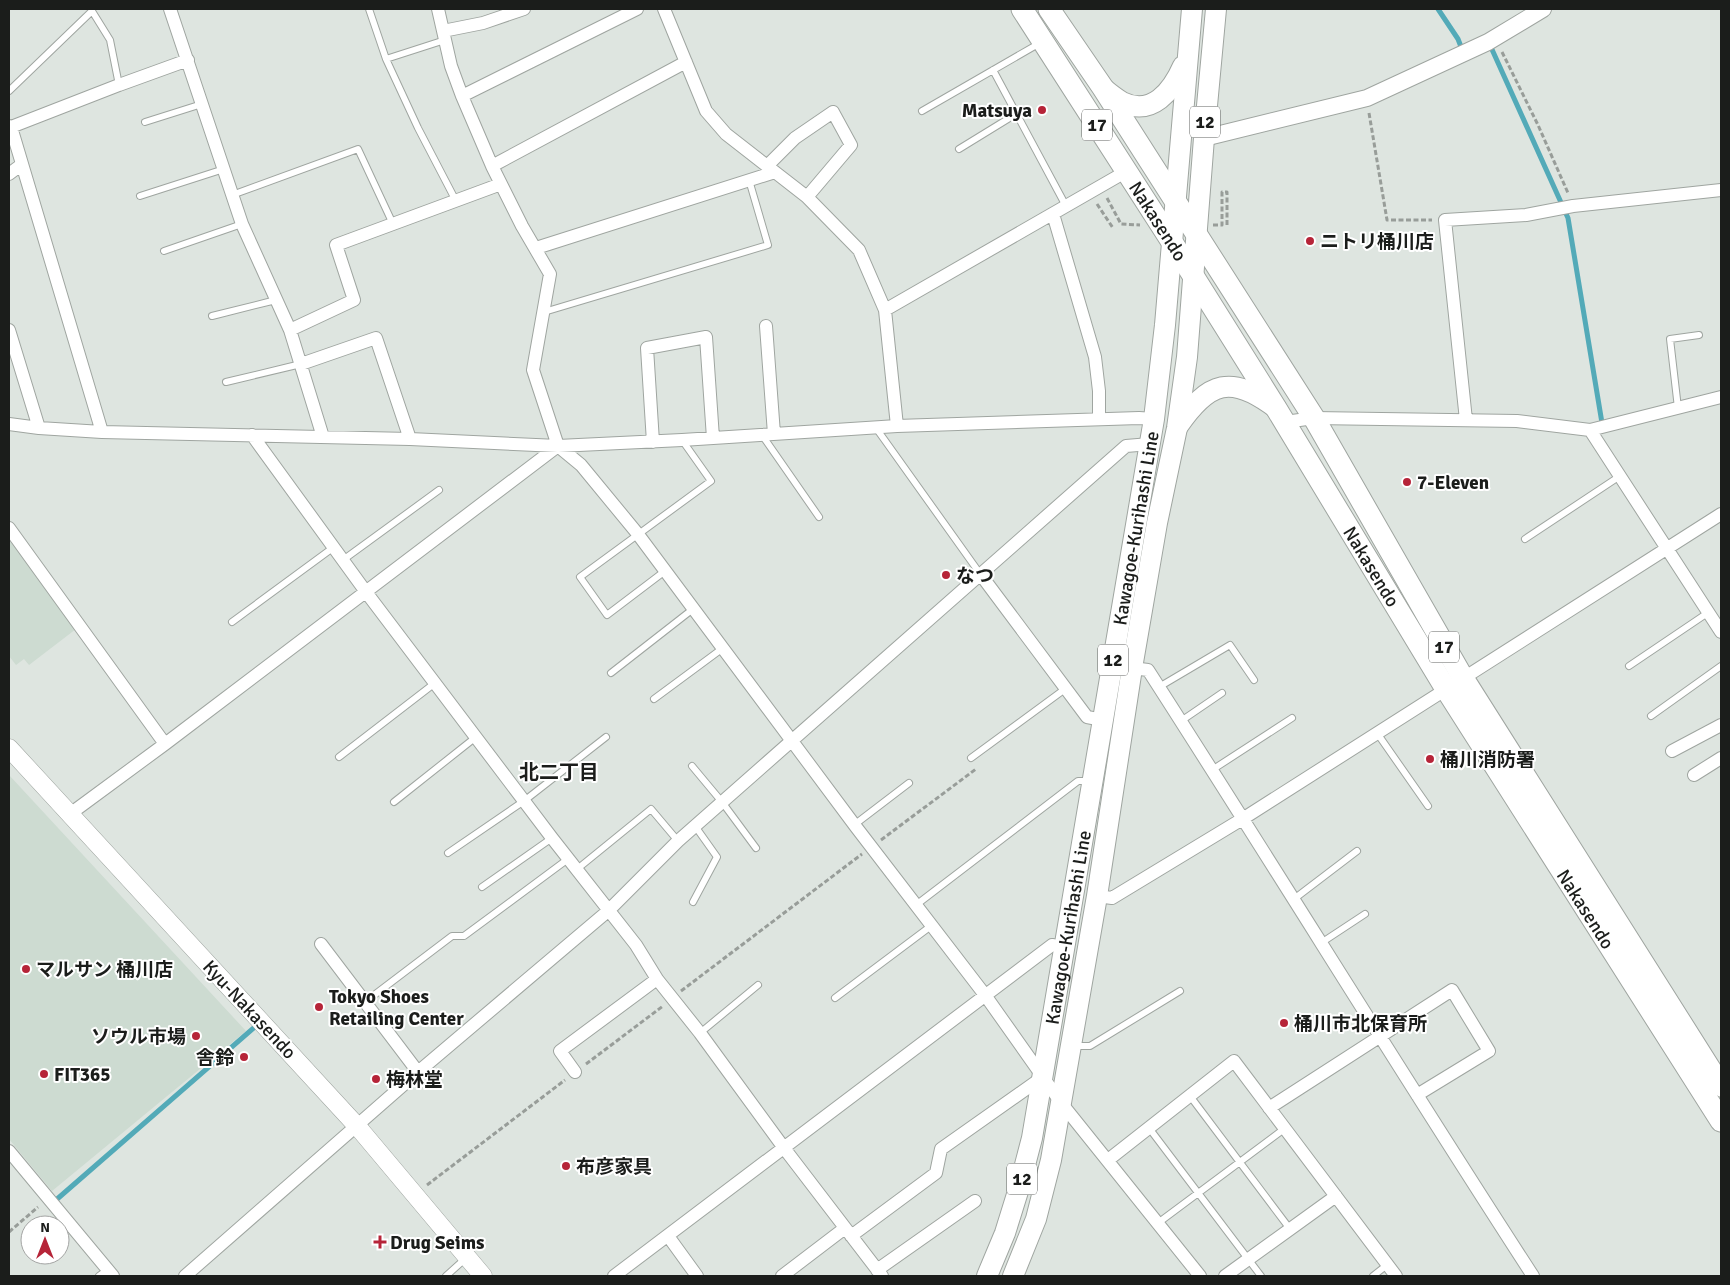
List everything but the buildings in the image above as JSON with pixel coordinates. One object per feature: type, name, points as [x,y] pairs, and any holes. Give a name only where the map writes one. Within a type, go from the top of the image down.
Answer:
[{"type":"highway","name":"Nakasendo","points":[[1022,9],[1127,171],[1280,415],[1454,683],[1721,1086]]},
{"type":"highway","name":"Nakasendo","points":[[1049,9],[1176,202],[1314,418],[1454,683],[1721,1121]]},
{"type":"main road","name":"Kawagoe-Kurihashi Line","points":[[987,1276],[1005,1233],[1032,1138],[1150,444],[1165,325],[1192,9]]},
{"type":"main road","name":"Kawagoe-Kurihashi Line","points":[[1013,1276],[1036,1219],[1051,1160],[1062,1104],[1097,896],[1132,668],[1157,522],[1177,428],[1186,358],[1216,9]]},
{"type":"main road","points":[[1102,88],[1121,102],[1130,105],[1144,106],[1156,102],[1167,94],[1177,80],[1187,57]]},
{"type":"main road","points":[[1177,428],[1189,410],[1201,398],[1214,389],[1229,386],[1244,388],[1258,395],[1280,415]]},
{"type":"main road","name":"Kyu-Nakasendo","points":[[9,748],[357,1126],[483,1276]]},
{"type":"street","points":[[170,9],[242,224],[290,330],[323,437]]},
{"type":"street","points":[[438,9],[451,66],[462,96],[492,166],[550,274],[533,370],[558,446],[581,465],[666,571],[854,825],[985,995],[1062,1104],[1200,1276]]},
{"type":"street","points":[[444,35],[482,23],[502,12],[524,9]]},
{"type":"street","points":[[462,96],[637,9]]},
{"type":"street","points":[[664,9],[706,112],[726,134],[807,197],[859,250],[885,310],[898,426]]},
{"type":"street","points":[[1204,138],[1367,98],[1496,38],[1543,9]]},
{"type":"street","points":[[102,432],[10,126],[188,60]]},
{"type":"street","points":[[492,166],[686,62]]},
{"type":"street","points":[[536,248],[749,180],[771,169],[795,138],[833,112],[851,145],[807,197]]},
{"type":"street","points":[[9,174],[21,165]]},
{"type":"street","points":[[885,310],[1127,171]]},
{"type":"street","points":[[290,330],[354,300],[336,245],[501,184]]},
{"type":"street","points":[[1466,420],[1445,220],[1526,215],[1573,206],[1721,190]]},
{"type":"street","points":[[1053,214],[1095,357],[1099,391],[1099,419]]},
{"type":"street","points":[[766,326],[768,435]]},
{"type":"street","points":[[9,330],[39,428]]},
{"type":"street","points":[[653,442],[648,348],[706,337],[713,438]]},
{"type":"street","points":[[301,364],[376,338],[410,439]]},
{"type":"street","points":[[1280,415],[1314,418],[1517,421],[1590,430],[1721,397]]},
{"type":"street","points":[[9,424],[102,432],[410,439],[558,446],[653,442],[898,426],[1099,419],[1154,419]]},
{"type":"street","points":[[1590,430],[1721,632]]},
{"type":"street","points":[[252,436],[366,592],[576,870],[636,945],[657,979],[700,1033],[879,1273],[975,1202]]},
{"type":"street","points":[[185,1276],[418,1072],[608,911],[678,841],[793,742],[1126,446],[1150,444]]},
{"type":"street","points":[[70,814],[558,446]]},
{"type":"street","points":[[1097,896],[1112,898],[1244,818],[1721,514]]},
{"type":"street","points":[[9,528],[165,744]]},
{"type":"street","points":[[981,575],[1087,717],[1102,720]]},
{"type":"street","points":[[1132,668],[1148,670],[1244,818],[1416,1095],[1533,1276]]},
{"type":"street","points":[[1672,751],[1721,725]]},
{"type":"street","points":[[1694,775],[1721,758]]},
{"type":"street","points":[[321,944],[418,1072]]},
{"type":"street","points":[[614,1276],[1052,945],[1064,947]]},
{"type":"street","points":[[576,1072],[560,1050],[657,979]]},
{"type":"street","points":[[1268,1108],[1452,990],[1490,1050],[1416,1095]]},
{"type":"street","points":[[1108,1160],[1234,1061],[1396,1276]]},
{"type":"street","points":[[782,1276],[936,1173],[941,1149],[1043,1077]]},
{"type":"street","points":[[9,1151],[48,1198],[106,1274]]},
{"type":"street","points":[[1225,1276],[1336,1196]]},
{"type":"street","points":[[668,1236],[697,1276]]},
{"type":"lane","points":[[369,9],[386,59],[418,128],[456,201]]},
{"type":"lane","points":[[9,91],[92,11],[110,40],[119,84]]},
{"type":"lane","points":[[386,59],[444,35]]},
{"type":"lane","points":[[922,111],[1043,41]]},
{"type":"lane","points":[[992,70],[1066,206]]},
{"type":"lane","points":[[145,122],[202,104]]},
{"type":"lane","points":[[959,149],[1016,114]]},
{"type":"lane","points":[[232,194],[358,149],[393,224]]},
{"type":"lane","points":[[140,196],[224,169]]},
{"type":"lane","points":[[544,312],[768,245],[749,180]]},
{"type":"lane","points":[[164,251],[242,224]]},
{"type":"lane","points":[[212,316],[276,300]]},
{"type":"lane","points":[[1678,408],[1670,338],[1699,335]]},
{"type":"lane","points":[[226,382],[301,364]]},
{"type":"lane","points":[[876,428],[981,575]]},
{"type":"lane","points":[[768,435],[819,517]]},
{"type":"lane","points":[[666,571],[607,616],[580,577],[711,481],[682,440]]},
{"type":"lane","points":[[1525,539],[1620,476]]},
{"type":"lane","points":[[343,560],[439,490]]},
{"type":"lane","points":[[232,622],[334,547]]},
{"type":"lane","points":[[611,673],[694,609]]},
{"type":"lane","points":[[1629,666],[1709,612]]},
{"type":"lane","points":[[1159,687],[1230,645],[1254,680]]},
{"type":"lane","points":[[654,699],[723,648]]},
{"type":"lane","points":[[1651,716],[1721,666]]},
{"type":"lane","points":[[339,757],[435,682]]},
{"type":"lane","points":[[972,758],[1065,689]]},
{"type":"lane","points":[[1181,721],[1222,694]]},
{"type":"lane","points":[[1212,770],[1292,718]]},
{"type":"lane","points":[[1377,733],[1428,806]]},
{"type":"lane","points":[[394,802],[476,737]]},
{"type":"lane","points":[[448,853],[524,801],[606,737]]},
{"type":"lane","points":[[692,766],[756,848]]},
{"type":"lane","points":[[916,905],[1078,781],[1092,781]]},
{"type":"lane","points":[[854,825],[909,783]]},
{"type":"lane","points":[[576,870],[650,809],[678,841]]},
{"type":"lane","points":[[693,902],[717,857],[696,826]]},
{"type":"lane","points":[[482,887],[552,838]]},
{"type":"lane","points":[[1294,899],[1357,851]]},
{"type":"lane","points":[[365,1002],[452,936],[464,936],[568,858]]},
{"type":"lane","points":[[1321,943],[1365,914]]},
{"type":"lane","points":[[835,998],[931,926]]},
{"type":"lane","points":[[700,1033],[758,985]]},
{"type":"lane","points":[[1072,1046],[1090,1046],[1180,991]]},
{"type":"lane","points":[[1190,1096],[1290,1229]]},
{"type":"lane","points":[[1149,1128],[1261,1276]]},
{"type":"lane","points":[[1158,1223],[1284,1129]]},
{"type":"lane","points":[[446,1276],[467,1257]]},
{"type":"lane","points":[[1372,1276],[1387,1265]]},
{"type":"path","points":[[1496,38],[1538,125],[1573,206]]},
{"type":"path","points":[[1367,98],[1387,220],[1445,220]]},
{"type":"path","points":[[414,1194],[672,999]]},
{"type":"path","points":[[9,1232],[48,1198]]},
{"type":"shaded area","points":[[9,539],[76,629],[29,665],[24,659],[16,665],[9,656]]},
{"type":"shaded area","points":[[9,775],[246,1031],[52,1191],[9,1139]]},
{"type":"waterway","points":[[1438,9],[1458,39],[1463,52]]},
{"type":"waterway","points":[[1490,45],[1568,218],[1602,423]]},
{"type":"waterway","points":[[56,1200],[256,1026]]},
{"type":"place","name":"Matsuya","points":[[1042,110]]},
{"type":"place","name":"ニトリ桶川店","points":[[1310,241]]},
{"type":"place","name":"7-Eleven","points":[[1407,482]]},
{"type":"place","name":"なつ","points":[[946,575]]},
{"type":"place","name":"桶川消防署","points":[[1430,759]]},
{"type":"place","name":"マルサン 桶川店","points":[[26,969]]},
{"type":"place","name":"Tokyo Shoes Retailing Center","points":[[319,1007]]},
{"type":"place","name":"桶川市北保育所","points":[[1284,1023]]},
{"type":"place","name":"ソウル市場","points":[[196,1036]]},
{"type":"place","name":"舎鈴","points":[[244,1057]]},
{"type":"place","name":"FIT365","points":[[44,1074]]},
{"type":"place","name":"梅林堂","points":[[376,1079]]},
{"type":"place","name":"布彦家具","points":[[566,1166]]},
{"type":"place","name":"Drug Seims","points":[[380,1242]]},
{"type":"district","name":"北二丁目","points":[[559,772]]}]
